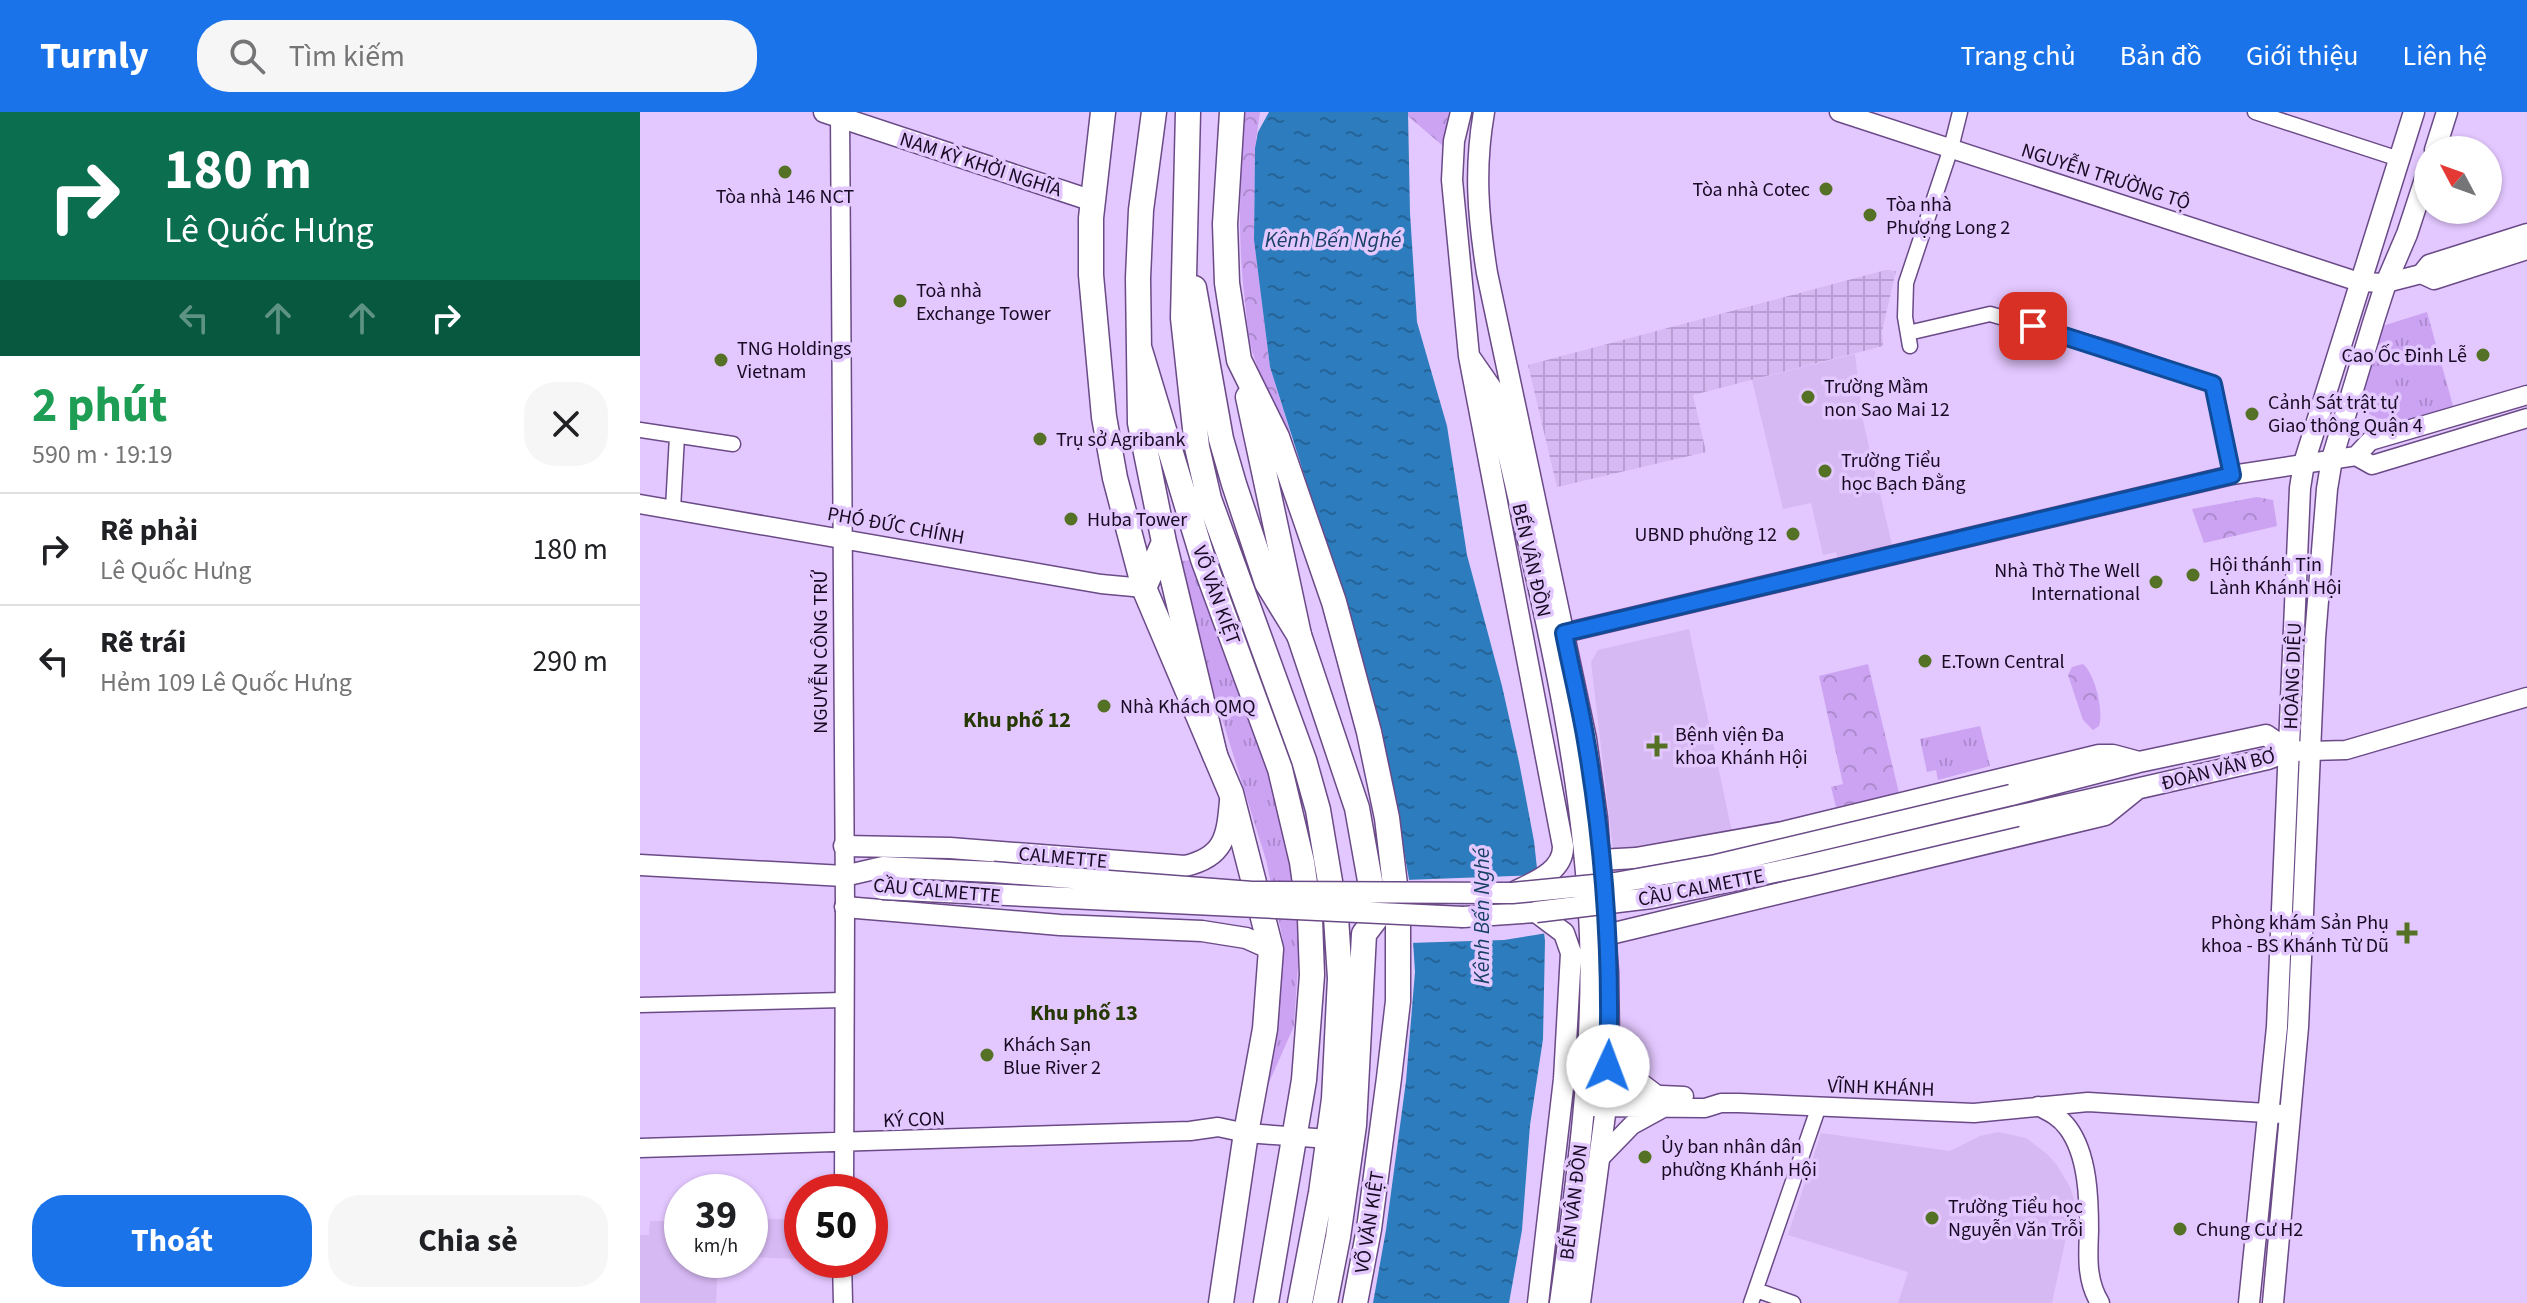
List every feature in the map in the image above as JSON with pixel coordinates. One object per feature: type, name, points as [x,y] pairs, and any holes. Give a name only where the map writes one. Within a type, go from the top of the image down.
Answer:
[{"type":"main road","name":"VÕ VĂN KIỆT","points":[[1103,112],[1093,201],[1091,275],[1104,417],[1115,478],[1144,588],[1231,793],[1271,949],[1265,1029],[1221,1303]]},
{"type":"main road","points":[[1197,112],[1188,124],[1185,247],[1225,438],[1267,583],[1299,635]]},
{"type":"main road","name":"VÕ VĂN KIỆT","points":[[1232,112],[1225,224],[1227,283],[1239,360],[1277,437],[1334,602],[1369,732],[1387,818],[1395,879],[1398,1001],[1369,1229],[1355,1303]]},
{"type":"main road","name":"BẾN VÂN ĐỒN","points":[[1461,112],[1454,141],[1452,180],[1469,356],[1494,392],[1562,702],[1590,932],[1589,1034],[1584,1099],[1560,1303]]},
{"type":"main road","name":"BẾN VÂN ĐỒN","points":[[1484,112],[1477,164],[1477,211],[1586,739],[1600,860],[1609,1040],[1600,1158],[1580,1303]]},
{"type":"main road","name":"HOÀNG DIỆU","points":[[2249,1303],[2277,1027],[2300,488],[2304,463],[2414,112]]},
{"type":"main road","points":[[2439,136],[2447,112]]},
{"type":"main road","name":"NAM KỲ KHỞI NGHĨA","points":[[834,114],[1093,201]]},
{"type":"main road","points":[[1139,347],[1138,265],[1151,120]]},
{"type":"main road","name":"HOÀNG DIỆU","points":[[2273,1303],[2298,1027],[2315,638],[2332,459],[2386,283],[2414,213]]},
{"type":"main road","name":"VÕ VĂN KIỆT","points":[[1185,247],[1183,318],[1197,447],[1209,499],[1304,760],[1328,858],[1336,917],[1340,978],[1334,1099],[1300,1303]]},
{"type":"main road","name":"VÕ VĂN KIỆT","points":[[1139,347],[1140,423],[1164,542],[1215,755]]},
{"type":"main road","name":"VÕ VĂN KIỆT","points":[[1139,347],[1203,559],[1280,769],[1302,862],[1310,919],[1312,975],[1304,1080],[1266,1303]]},
{"type":"main road","points":[[1469,356],[1563,846],[1562,858],[1555,868],[1512,893]]},
{"type":"main road","points":[[1239,360],[1299,635],[1357,808],[1376,902],[1364,934],[1354,1125],[1325,1303]]},
{"type":"main road","points":[[1144,588],[1164,542]]},
{"type":"main road","name":"ĐOÀN VĂN BƠ","points":[[1600,860],[1636,858],[1783,832],[2099,755],[2113,755],[2139,762],[2266,735],[2289,751]]},
{"type":"main road","points":[[2289,751],[2310,751]]},
{"type":"main road","name":"ĐOÀN VĂN BƠ","points":[[1606,935],[2105,815],[2136,790],[2268,759],[2289,751]]},
{"type":"main road","name":"CẦU CALMETTE","points":[[844,876],[882,889],[1376,902],[1512,893],[1615,883],[1716,865],[2139,762]]},
{"type":"main road","name":"CẦU CALMETTE","points":[[844,876],[883,867],[993,872],[1376,902],[1463,917],[1651,898],[2136,790]]},
{"type":"main road","name":"CALMETTE","points":[[844,846],[950,848],[1172,866],[1199,862],[1212,856],[1223,844],[1231,793]]},
{"type":"main road","points":[[640,865],[844,876]]},
{"type":"main road","points":[[1169,930],[1172,866]]},
{"type":"main road","points":[[845,907],[1060,925],[1202,931],[1246,938],[1271,949]]},
{"type":"main road","points":[[1536,912],[1564,933],[1571,953],[1564,1079],[1538,1303]]},
{"type":"main road","points":[[2277,1027],[2298,1027]]},
{"type":"main road","name":"VÕ VĂN KIỆT","points":[[1252,1303],[1275,1254]]},
{"type":"street","name":"NGUYỄN TRƯỜNG TỘ","points":[[1839,112],[2359,282],[2386,283],[2421,274],[2429,264],[2525,245]]},
{"type":"street","points":[[1960,112],[1906,283],[1905,317],[1909,340],[1990,314],[2115,350],[2213,384],[2232,475]]},
{"type":"street","points":[[2255,112],[2399,159]]},
{"type":"street","name":"NGUYỄN CÔNG TRỨ","points":[[834,114],[845,907],[844,1174]]},
{"type":"street","points":[[2356,456],[2370,441],[2527,395]]},
{"type":"street","points":[[2461,415],[2466,435]]},
{"type":"street","points":[[1564,633],[2232,475],[2356,456],[2372,465],[2527,418]]},
{"type":"street","points":[[640,430],[733,444]]},
{"type":"street","points":[[673,509],[677,436]]},
{"type":"street","name":"PHÓ ĐỨC CHÍNH","points":[[640,504],[1101,584],[1144,588]]},
{"type":"street","points":[[2310,751],[2346,750],[2527,697]]},
{"type":"street","points":[[640,1005],[843,1000]]},
{"type":"street","points":[[1600,1158],[1660,1101],[1631,1075],[1609,1040]]},
{"type":"street","name":"VĨNH KHÁNH","points":[[1584,1099],[1660,1101],[1706,1096],[1721,1103],[1974,1113],[2088,1102],[2289,1115]]},
{"type":"street","points":[[2073,1138],[2075,1123],[2088,1102]]},
{"type":"street","points":[[1793,1303],[1754,1296],[1819,1106]]},
{"type":"street","points":[[2038,1106],[2056,1116],[2070,1130],[2082,1161],[2089,1208],[2088,1274],[2095,1300]]},
{"type":"street","name":"KÝ CON","points":[[640,1148],[1190,1131],[1216,1139],[1246,1133],[1329,1139]]},
{"type":"street","points":[[842,1278],[843,1303]]},
{"type":"shaded area","points":[[1886,270],[1896,271],[1882,331],[1883,346],[1693,395],[1706,452],[1557,487],[1528,365]]},
{"type":"shaded area","name":"Trường Tiểu học Bạch Đằng","points":[[1855,354],[1863,421],[1893,549],[1839,564],[1836,552],[1823,555],[1811,503],[1783,509],[1752,380]]},
{"type":"shaded area","name":"Bệnh viện Đa khoa Khánh Hội","points":[[1689,629],[1732,832],[1625,855],[1613,849],[1591,662],[1598,650]]},
{"type":"shaded area","name":"Trường Tiểu học Nguyễn Văn Trỗi","points":[[1998,1132],[2026,1138],[2047,1154],[2071,1189],[2074,1200],[2052,1303],[1898,1303],[1908,1272],[1788,1235],[1821,1133],[1950,1151],[1980,1136]]},
{"type":"shaded area","points":[[768,1219],[784,1219],[784,1258],[768,1258]]},
{"type":"shaded area","points":[[650,1221],[664,1221],[664,1278],[717,1278],[716,1303],[640,1303],[640,1235],[649,1235]]},
{"type":"green space","points":[[1244,112],[1260,112],[1255,148],[1254,240],[1270,367],[1291,435],[1261,377],[1248,330],[1240,231]]},
{"type":"green space","points":[[1408,112],[1449,112],[1443,146],[1408,116]]},
{"type":"green space","points":[[2427,312],[2455,413],[2396,431],[2357,406],[2376,328]]},
{"type":"green space","points":[[2257,497],[2273,500],[2277,526],[2204,543],[2192,509]]},
{"type":"green space","points":[[1191,560],[1268,767],[1286,834],[1300,935],[1294,1026],[1263,1096],[1283,940],[1266,860],[1205,664],[1182,561]]},
{"type":"green space","points":[[1868,664],[1899,793],[1836,807],[1831,787],[1843,784],[1819,676]]},
{"type":"green space","points":[[2083,664],[2095,684],[2099,702],[2099,726],[2093,730],[2083,720],[2068,675],[2072,667]]},
{"type":"green space","points":[[1980,726],[1990,766],[1938,780],[1936,770],[1927,772],[1920,739]]},
{"type":"water","name":"Kênh Bến Nghé","points":[[1269,112],[1408,112],[1417,322],[1447,426],[1467,555],[1519,762],[1534,841],[1545,941],[1543,1039],[1530,1125],[1522,1230],[1509,1303],[1373,1303],[1406,1081],[1415,972],[1409,879],[1390,774],[1353,629],[1270,367],[1254,240],[1255,148],[1258,132]]},
{"type":"pier","points":[[1542,875],[1548,933],[1504,940],[1409,943],[1405,880]]},
{"type":"place","name":"Tòa nhà 146 NCT","points":[[785,172]]},
{"type":"place","name":"Tòa nhà Cotec","points":[[1826,189]]},
{"type":"place","name":"Tòa nhà Phượng Long 2","points":[[1870,215]]},
{"type":"place","name":"Toà nhà Exchange Tower","points":[[900,301]]},
{"type":"place","name":"Cao Ốc Đinh Lễ","points":[[2483,355]]},
{"type":"place","name":"TNG Holdings Vietnam","points":[[721,360]]},
{"type":"place","name":"Trường Mầm non Sao Mai 12","points":[[1808,397]]},
{"type":"place","name":"Cảnh Sát trật tự Giao thông Quận 4","points":[[2252,414]]},
{"type":"place","name":"Trụ sở Agribank","points":[[1040,439]]},
{"type":"place","name":"Trường Tiểu học Bạch Đằng","points":[[1825,471]]},
{"type":"place","name":"Huba Tower","points":[[1071,519]]},
{"type":"place","name":"UBND phường 12","points":[[1793,534]]},
{"type":"place","name":"Hội thánh Tin Lành Khánh Hội","points":[[2193,575]]},
{"type":"place","name":"Nhà Thờ The Well International","points":[[2156,582]]},
{"type":"place","name":"E.Town Central","points":[[1925,661]]},
{"type":"place","name":"Nhà Khách QMQ","points":[[1104,706]]},
{"type":"place","name":"Bệnh viện Đa khoa Khánh Hội","points":[[1657,746]]},
{"type":"place","name":"Phòng khám Sản Phụ khoa - BS Khánh Từ Dũ","points":[[2407,933]]},
{"type":"place","name":"Khách Sạn Blue River 2","points":[[987,1055]]},
{"type":"place","name":"Ủy ban nhân dân phường Khánh Hội","points":[[1645,1157]]},
{"type":"place","name":"Trường Tiểu học Nguyễn Văn Trỗi","points":[[1932,1218]]},
{"type":"place","name":"Chung Cư H2","points":[[2180,1229]]},
{"type":"district","name":"Khu phố 12","points":[[1017,719]]},
{"type":"district","name":"Khu phố 13","points":[[1084,1012]]},
{"type":"route","points":[[1608,1066],[1608,972],[1597,818],[1586,739],[1564,633],[2232,475],[2213,384],[2033,326]]}]
